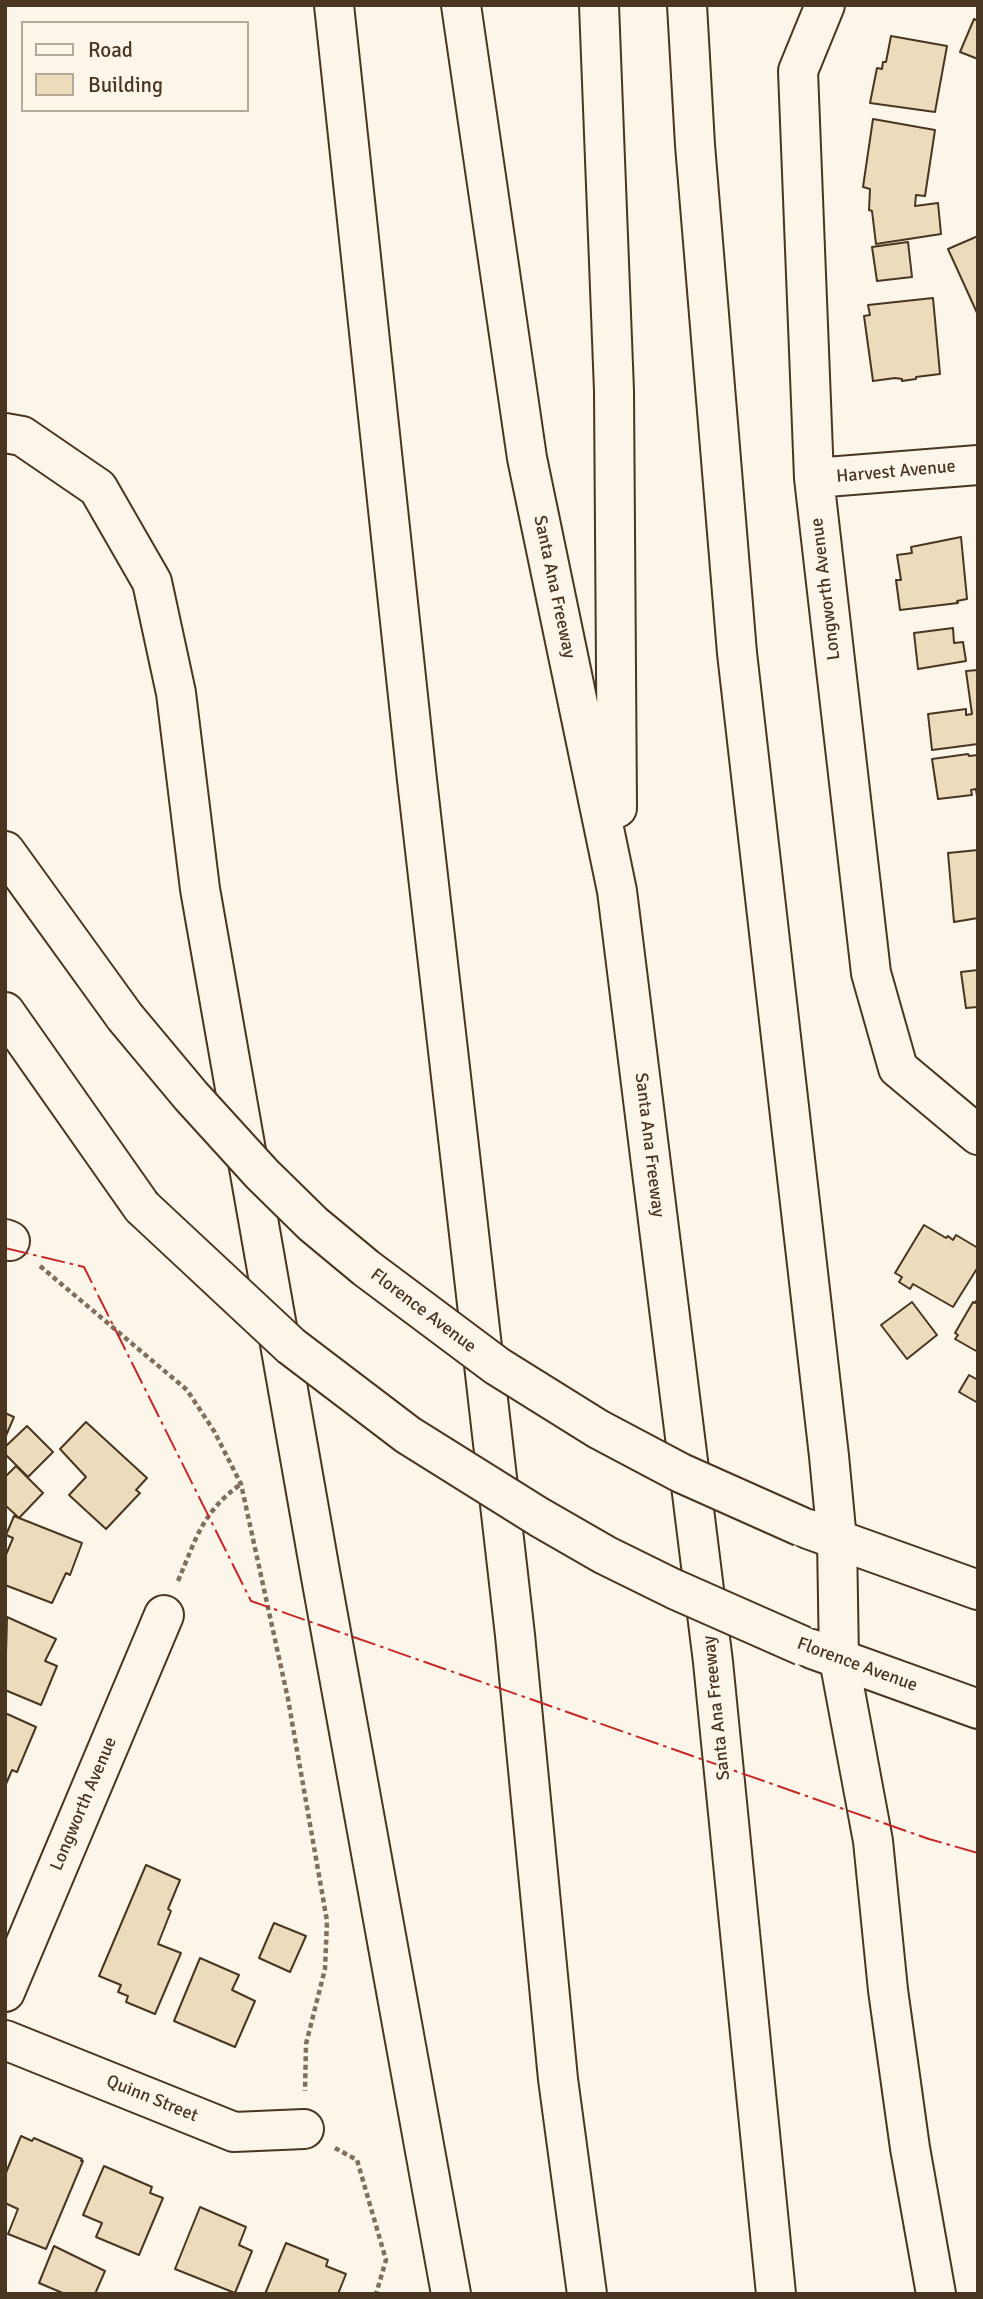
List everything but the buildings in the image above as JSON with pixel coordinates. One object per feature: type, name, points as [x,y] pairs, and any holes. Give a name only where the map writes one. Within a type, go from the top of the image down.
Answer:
[{"type":"main road","points":[[334,5],[416,766],[515,1636],[558,2079],[587,2294]]},
{"type":"main road","name":"Santa Ana Freeway","points":[[461,5],[527,458],[617,891],[713,1662],[776,2294]]},
{"type":"main road","points":[[599,5],[614,391],[617,891]]},
{"type":"main road","points":[[687,5],[696,159],[737,653],[837,1541],[839,1659],[873,1841],[888,1990],[908,2135],[936,2294]]},
{"type":"main road","name":"Longworth Avenue","points":[[825,5],[798,71],[814,478],[871,973],[898,1068],[978,1135]]},
{"type":"main road","points":[[5,433],[22,436],[98,488],[152,582],[176,693],[202,903],[451,2294]]},
{"type":"main road","name":"Harvest Avenue","points":[[814,478],[978,465]]},
{"type":"main road","name":"Florence Avenue","points":[[5,851],[125,1017],[191,1096],[262,1174],[313,1224],[388,1285],[497,1367],[598,1429],[681,1473],[837,1541],[978,1590]]},
{"type":"main road","name":"Florence Avenue","points":[[5,1012],[142,1208],[291,1346],[408,1435],[539,1517],[605,1555],[674,1589],[803,1646],[978,1709]]},
{"type":"main road","name":"Longworth Avenue","points":[[5,1992],[164,1615]]},
{"type":"main road","name":"Quinn Street","points":[[5,2040],[234,2132],[304,2129]]},
{"type":"path","points":[[8,1240],[187,1390],[214,1431],[241,1484],[288,1699],[327,1921],[325,1969],[306,2044],[304,2129],[357,2160],[386,2260],[376,2294]]},
{"type":"path","points":[[164,1615],[203,1521],[221,1498],[241,1484]]},
{"type":"power","points":[[5,1248],[84,1267],[251,1601],[929,1839],[978,1853]]}]
